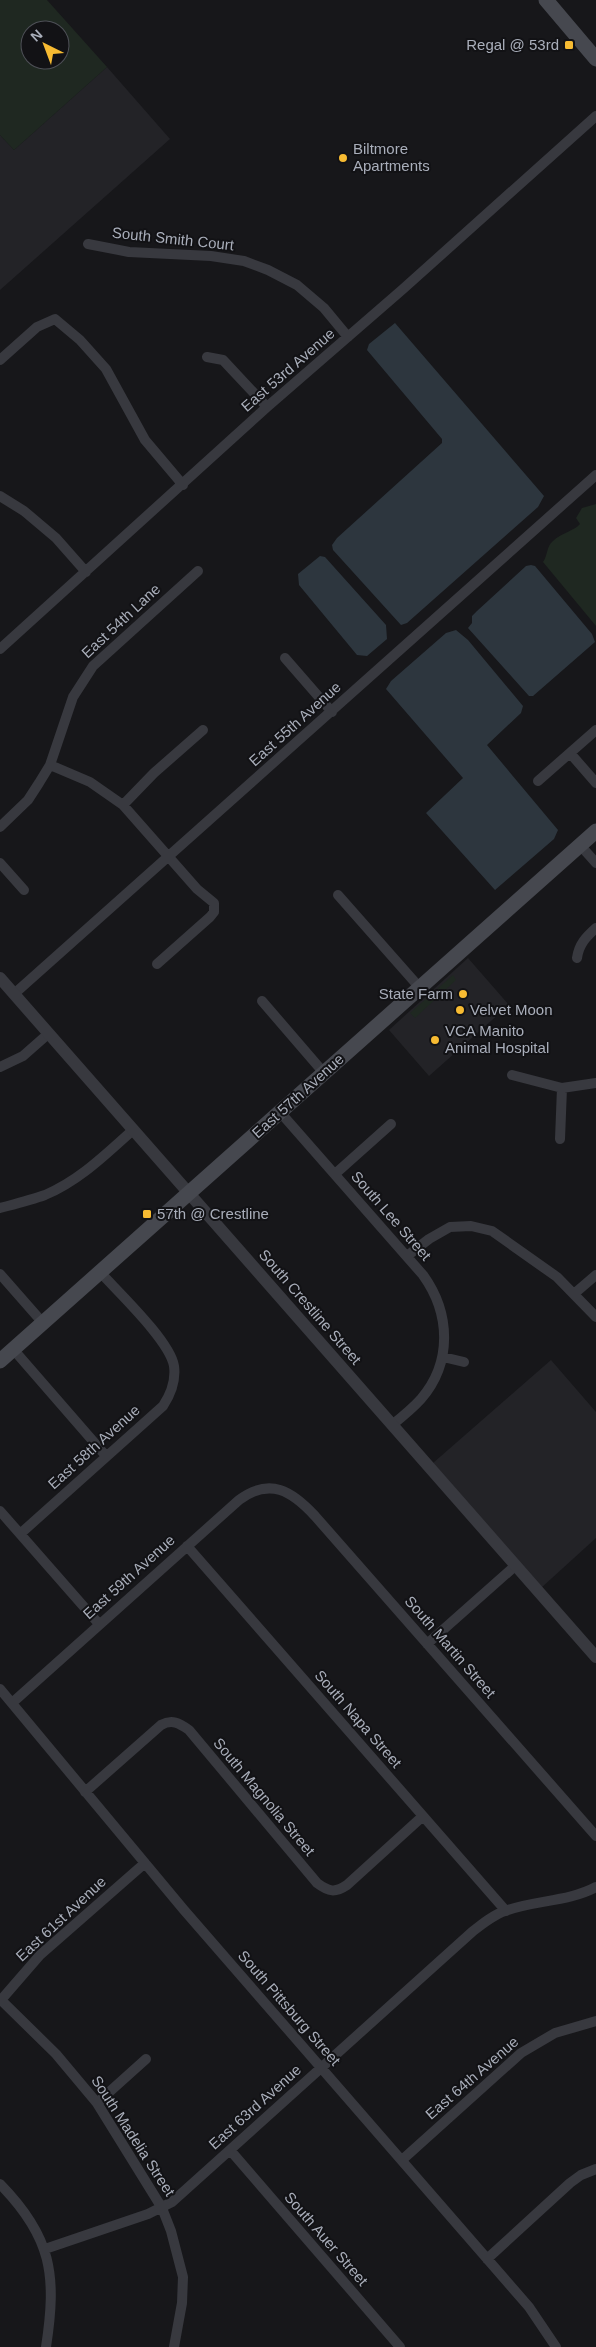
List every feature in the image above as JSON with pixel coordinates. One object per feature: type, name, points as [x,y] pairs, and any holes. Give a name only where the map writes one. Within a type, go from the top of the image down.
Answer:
[{"type":"main road","points":[[546,0],[596,59]]},
{"type":"main road","name":"East 57th Avenue","points":[[0,1361],[596,831]]},
{"type":"street","name":"East 53rd Avenue","points":[[0,649],[267,407],[596,116]]},
{"type":"street","name":"South Smith Court","points":[[88,244],[129,252],[211,256],[244,261],[268,270],[296,285],[324,308],[348,337]]},
{"type":"street","points":[[0,360],[37,327],[55,319],[80,340],[106,369],[144,440],[183,485]]},
{"type":"street","points":[[207,357],[223,360],[267,407]]},
{"type":"street","name":"East 55th Avenue","points":[[14,994],[596,475]]},
{"type":"street","points":[[0,496],[24,511],[56,538],[86,572]]},
{"type":"street","name":"East 54th Lane","points":[[0,827],[28,800],[50,765],[70,704],[93,666],[198,571]]},
{"type":"street","points":[[285,658],[332,712]]},
{"type":"street","points":[[123,805],[154,773],[203,730]]},
{"type":"street","points":[[538,781],[596,730]]},
{"type":"street","points":[[570,753],[596,783]]},
{"type":"street","points":[[50,765],[90,782],[123,805],[197,889],[210,898],[215,908],[210,917],[157,964]]},
{"type":"street","points":[[580,845],[596,863]]},
{"type":"street","points":[[0,863],[24,890]]},
{"type":"street","points":[[338,895],[420,988]]},
{"type":"street","points":[[577,958],[579,948],[584,939],[596,928]]},
{"type":"street","name":"South Crestline Street","points":[[0,978],[596,1657]]},
{"type":"street","points":[[262,1001],[324,1073]]},
{"type":"street","points":[[0,1067],[23,1056],[48,1034]]},
{"type":"street","points":[[512,1075],[562,1088],[596,1083]]},
{"type":"street","points":[[560,1140],[562,1088]]},
{"type":"street","name":"South Lee Street","points":[[280,1112],[407,1256],[429,1283],[438,1302],[444,1324],[443,1357],[437,1374],[425,1393],[392,1425]]},
{"type":"street","points":[[335,1174],[392,1124]]},
{"type":"street","points":[[0,1208],[44,1195],[69,1182],[96,1163],[132,1130]]},
{"type":"street","points":[[407,1256],[428,1239],[450,1227],[478,1227],[492,1231],[558,1276],[596,1317]]},
{"type":"street","name":"East 58th Avenue","points":[[20,1534],[163,1406],[171,1393],[174,1376],[171,1356],[165,1345],[100,1272]]},
{"type":"street","points":[[0,1274],[43,1323]]},
{"type":"street","points":[[575,1293],[596,1275]]},
{"type":"street","points":[[13,1349],[106,1456]]},
{"type":"street","points":[[443,1357],[464,1362]]},
{"type":"street","name":"East 59th Avenue","points":[[12,1703],[246,1495],[263,1489],[274,1489]]},
{"type":"street","name":"South Martin Street","points":[[274,1489],[283,1491],[300,1500],[596,1836]]},
{"type":"street","points":[[0,1511],[99,1624]]},
{"type":"street","name":"South Napa Street","points":[[187,1546],[506,1910]]},
{"type":"street","points":[[427,1644],[515,1566]]},
{"type":"street","name":"South Pittsburg Street","points":[[0,1690],[145,1863],[487,2259],[542,2324],[556,2347]]},
{"type":"street","name":"South Magnolia Street","points":[[85,1792],[161,1725],[173,1722],[188,1730],[317,1883],[332,1891],[347,1885],[423,1816]]},
{"type":"street","name":"East 61st Avenue","points":[[0,2000],[40,1955],[145,1863]]},
{"type":"street","name":"East 63rd Avenue","points":[[45,2249],[162,2208],[179,2196],[472,1932],[506,1910],[582,1893],[596,1887]]},
{"type":"street","name":"South Madelia Street","points":[[0,2000],[56,2054],[97,2103],[162,2208],[171,2231],[183,2277],[182,2303],[174,2347]]},
{"type":"street","name":"East 64th Avenue","points":[[402,2160],[521,2053],[555,2033],[596,2021]]},
{"type":"street","points":[[97,2103],[146,2059]]},
{"type":"street","name":"South Auer Street","points":[[230,2150],[400,2347]]},
{"type":"street","points":[[487,2259],[570,2183],[581,2175],[596,2169]]},
{"type":"street","points":[[0,2184],[26,2214],[45,2249],[51,2284],[46,2347]]},
{"type":"shaded area","points":[[0,0],[47,0],[65,20],[20,20],[20,70],[70,70],[70,26],[107,67],[14,150],[0,135]]},
{"type":"shaded area","points":[[107,67],[170,139],[0,290],[0,135],[14,150]]},
{"type":"shaded area","points":[[395,323],[544,496],[538,507],[407,623],[401,625],[333,550],[332,545],[337,538],[442,443],[442,439],[367,350],[369,344]]},
{"type":"shaded area","points":[[596,504],[596,626],[543,562],[553,541],[580,524],[576,518],[582,508]]},
{"type":"shaded area","points":[[320,556],[325,557],[386,625],[387,639],[367,656],[357,655],[299,585],[298,574]]},
{"type":"shaded area","points":[[526,566],[535,566],[592,634],[595,642],[533,696],[529,696],[468,628],[472,623],[472,616],[477,611]]},
{"type":"shaded area","points":[[456,630],[468,640],[523,706],[521,713],[487,745],[558,830],[554,839],[495,890],[426,813],[463,778],[386,689],[391,681],[446,633]]},
{"type":"shaded area","points":[[468,958],[509,1005],[429,1076],[389,1030]]},
{"type":"shaded area","points":[[453,975],[456,980],[415,1018],[410,1013]]},
{"type":"shaded area","points":[[551,1360],[596,1412],[596,1538],[541,1588],[433,1463]]},
{"type":"place","name":"Regal @ 53rd","points":[[569,45]]},
{"type":"place","name":"Biltmore Apartments","points":[[343,158]]},
{"type":"place","name":"State Farm","points":[[463,994]]},
{"type":"place","name":"Velvet Moon","points":[[460,1010]]},
{"type":"place","name":"VCA Manito Animal Hospital","points":[[435,1040]]},
{"type":"place","name":"57th @ Crestline","points":[[147,1214]]}]
